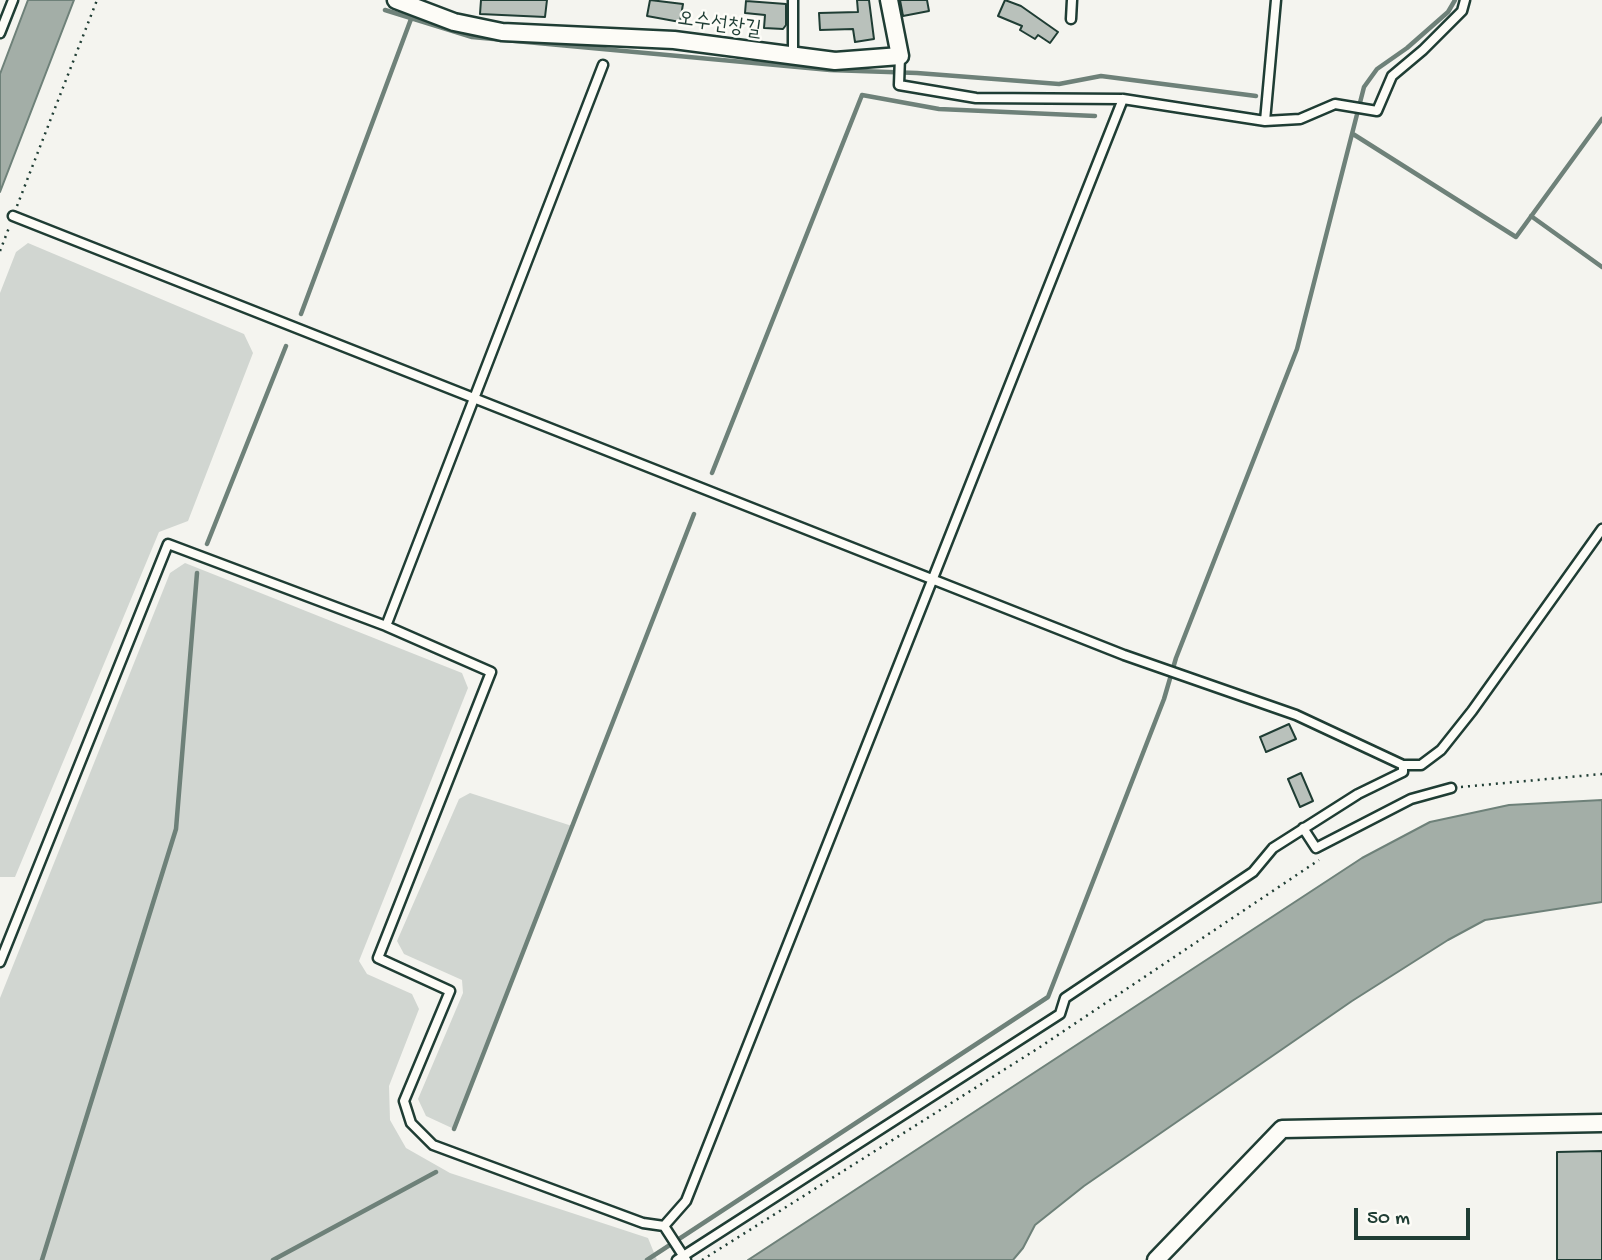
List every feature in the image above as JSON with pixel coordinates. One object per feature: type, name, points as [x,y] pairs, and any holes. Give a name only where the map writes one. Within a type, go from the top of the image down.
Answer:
[{"type":"street","name":"오수선창길","points":[[396,0],[454,22],[502,32],[674,40],[835,61],[900,56]]},
{"type":"street","points":[[889,0],[900,56]]},
{"type":"street","points":[[1156,1260],[1282,1129],[1602,1123]]},
{"type":"lane","points":[[0,33],[13,0]]},
{"type":"lane","points":[[793,0],[793,57]]},
{"type":"lane","points":[[1071,19],[1073,0]]},
{"type":"lane","points":[[1265,121],[1276,0]]},
{"type":"lane","points":[[900,56],[899,85],[976,98],[1123,99],[1265,121],[1300,119],[1335,104],[1377,111],[1392,76],[1423,50],[1462,10],[1465,0]]},
{"type":"lane","points":[[386,626],[603,65]]},
{"type":"lane","points":[[664,1226],[686,1201],[1123,99]]},
{"type":"lane","points":[[13,216],[1146,663],[1296,715],[1403,765],[1421,765],[1441,750],[1602,529]]},
{"type":"lane","points":[[0,962],[168,544],[386,626],[491,672],[378,958],[450,991],[404,1101],[411,1123],[433,1145],[643,1223],[664,1226]]},
{"type":"lane","points":[[664,1226],[682,1259],[1060,1014],[1065,998],[1253,872],[1273,848],[1358,794],[1402,772],[1403,765]]},
{"type":"lane","points":[[1303,828],[1316,848],[1411,799],[1451,788]]},
{"type":"path","points":[[0,251],[97,0]]},
{"type":"path","points":[[1451,788],[1602,774]]},
{"type":"path","points":[[702,1260],[1037,1049],[1325,856]]},
{"type":"shaded area","points":[[28,0],[74,0],[0,192],[0,74]]},
{"type":"shaded area","points":[[28,243],[244,334],[253,353],[188,521],[159,532],[15,877],[0,877],[0,293],[16,252]]},
{"type":"shaded area","points":[[185,563],[462,673],[468,688],[359,961],[367,974],[412,994],[419,1009],[389,1086],[390,1120],[406,1148],[450,1173],[648,1238],[657,1260],[0,1260],[0,998],[170,573]]},
{"type":"shaded area","points":[[470,793],[572,826],[454,1129],[426,1116],[418,1099],[463,993],[462,980],[404,954],[397,941],[459,799]]},
{"type":"shaded area","points":[[1602,800],[1602,902],[1485,920],[1448,940],[1352,1001],[1084,1186],[1035,1225],[1013,1260],[748,1260],[1362,858],[1430,822],[1509,805]]},
{"type":"building","points":[[481,0],[547,0],[545,17],[480,14]]},
{"type":"building","points":[[650,0],[683,4],[680,22],[647,16]]},
{"type":"building","points":[[857,0],[869,0],[874,39],[855,42],[853,29],[820,30],[819,13],[858,12]]},
{"type":"building","points":[[900,0],[927,0],[929,11],[903,16]]},
{"type":"building","points":[[1005,0],[1021,6],[1058,32],[1050,43],[1038,35],[1035,39],[1020,30],[1022,26],[998,16]]},
{"type":"building","points":[[746,1],[786,4],[786,25],[783,29],[764,28],[765,15],[745,13]]},
{"type":"building","points":[[1289,724],[1296,739],[1266,752],[1260,737]]},
{"type":"building","points":[[1301,773],[1313,801],[1300,807],[1288,779]]},
{"type":"building","points":[[1602,1151],[1602,1260],[1557,1260],[1557,1152]]},
{"type":"waterway","points":[[647,1260],[1048,997],[1164,699],[1176,658],[1297,349],[1364,87],[1377,69],[1407,48],[1448,12],[1455,0]]},
{"type":"waterway","points":[[385,10],[472,37],[830,70],[917,73],[1059,84],[1101,76],[1256,96]]},
{"type":"waterway","points":[[301,314],[411,19]]},
{"type":"waterway","points":[[712,473],[862,95],[939,109],[1095,116]]},
{"type":"waterway","points":[[1353,134],[1516,237],[1602,119]]},
{"type":"waterway","points":[[1531,216],[1602,267]]},
{"type":"waterway","points":[[207,544],[286,346]]},
{"type":"waterway","points":[[454,1129],[694,514]]},
{"type":"waterway","points":[[42,1260],[176,829],[197,573]]},
{"type":"waterway","points":[[273,1260],[436,1172]]}]
